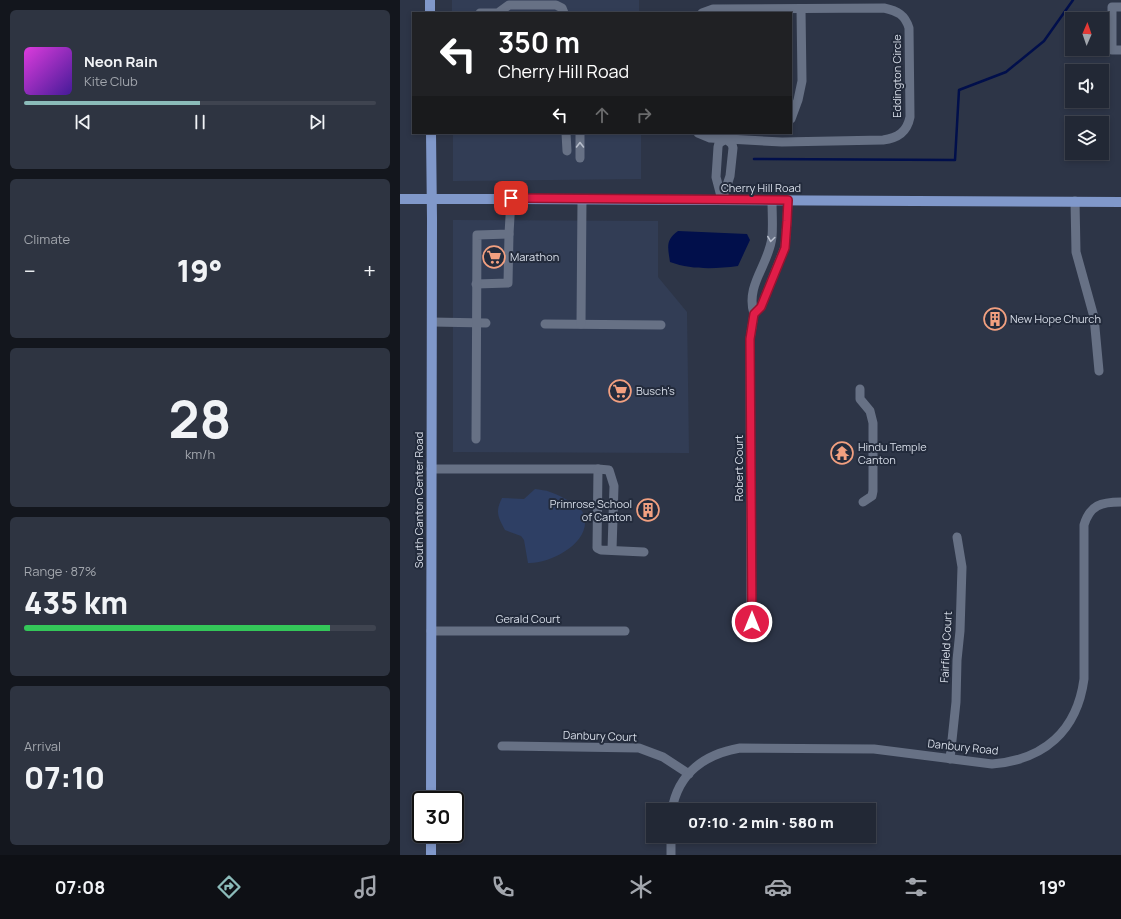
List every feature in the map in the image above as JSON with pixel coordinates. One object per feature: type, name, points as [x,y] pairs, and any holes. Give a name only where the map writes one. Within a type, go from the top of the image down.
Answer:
[{"type":"main road","points":[[430,0],[430,12]]},
{"type":"main road","name":"South Canton Center Road","points":[[431,134],[431,791]]},
{"type":"main road","name":"Cherry Hill Road","points":[[400,199],[511,198],[1121,202]]},
{"type":"main road","points":[[431,843],[431,855]]},
{"type":"street","points":[[498,12],[509,5],[556,5],[562,8],[564,12]]},
{"type":"street","points":[[1121,7],[1112,7],[1112,50],[1121,50]]},
{"type":"street","name":"Eddington Circle","points":[[700,134],[710,138],[782,142],[884,140],[893,139],[901,134],[907,128],[910,117],[909,28],[906,19],[898,11],[884,8],[713,9],[705,12]]},
{"type":"street","points":[[792,116],[798,100],[802,81],[801,9]]},
{"type":"street","points":[[565,134],[567,151]]},
{"type":"street","points":[[580,134],[580,158]]},
{"type":"street","points":[[782,142],[786,134]]},
{"type":"street","points":[[726,139],[732,144],[733,148],[730,176],[722,200],[716,177],[719,143],[726,139]]},
{"type":"street","points":[[476,284],[508,283],[511,198]]},
{"type":"street","points":[[581,324],[582,199]]},
{"type":"street","name":"Robert Court","points":[[752,622],[750,339],[754,314],[751,304],[753,288],[768,252],[772,238],[772,200]]},
{"type":"street","name":"Robert Court","points":[[754,314],[761,307],[785,248],[788,200]]},
{"type":"street","points":[[1075,201],[1076,252],[1094,317],[1099,371]]},
{"type":"street","points":[[476,439],[477,235],[509,234]]},
{"type":"street","points":[[432,322],[486,323]]},
{"type":"street","points":[[545,324],[660,325]]},
{"type":"street","points":[[860,389],[860,399],[870,411],[873,423],[873,491],[872,496],[863,502]]},
{"type":"street","points":[[431,469],[609,470],[614,486],[612,550]]},
{"type":"street","points":[[598,469],[597,548],[601,550],[644,552]]},
{"type":"street","name":"Danbury Road","points":[[674,803],[682,783],[698,765],[711,756],[726,750],[740,748],[874,749],[992,764],[1007,763],[1022,759],[1038,752],[1050,743],[1067,726],[1077,708],[1084,679],[1084,525],[1091,510],[1097,505],[1106,502],[1121,502]]},
{"type":"street","name":"Fairfield Court","points":[[950,759],[956,702],[956,660],[960,631],[962,567],[957,537]]},
{"type":"street","name":"Gerald Court","points":[[431,631],[625,631]]},
{"type":"street","name":"Danbury Court","points":[[502,746],[639,748],[663,756],[690,774]]},
{"type":"street","points":[[670,855],[671,843]]},
{"type":"shaded area","points":[[452,0],[639,0],[639,12],[452,12]]},
{"type":"shaded area","points":[[453,134],[641,134],[641,179],[453,181]]},
{"type":"shaded area","points":[[453,220],[658,221],[658,277],[687,312],[689,453],[453,452]]},
{"type":"shaded area","points":[[678,231],[747,234],[750,240],[738,266],[721,268],[695,268],[670,262],[668,248],[669,241]]},
{"type":"shaded area","points":[[535,489],[553,493],[574,504],[583,513],[585,523],[583,533],[569,549],[548,560],[528,563],[524,540],[521,536],[505,530],[499,518],[498,511],[502,498],[524,499]]},
{"type":"waterway","points":[[754,159],[955,160],[959,90],[1006,72],[1044,41],[1073,0]]},
{"type":"place","name":"Marathon","points":[[494,257]]},
{"type":"place","name":"New Hope Church","points":[[995,319]]},
{"type":"place","name":"Busch's","points":[[620,391]]},
{"type":"place","name":"Hindu Temple Canton","points":[[842,453]]},
{"type":"place","name":"Primrose School of Canton","points":[[648,510]]},
{"type":"route","points":[[511,198],[788,200],[785,248],[761,307],[754,314],[750,339],[752,622]]}]
